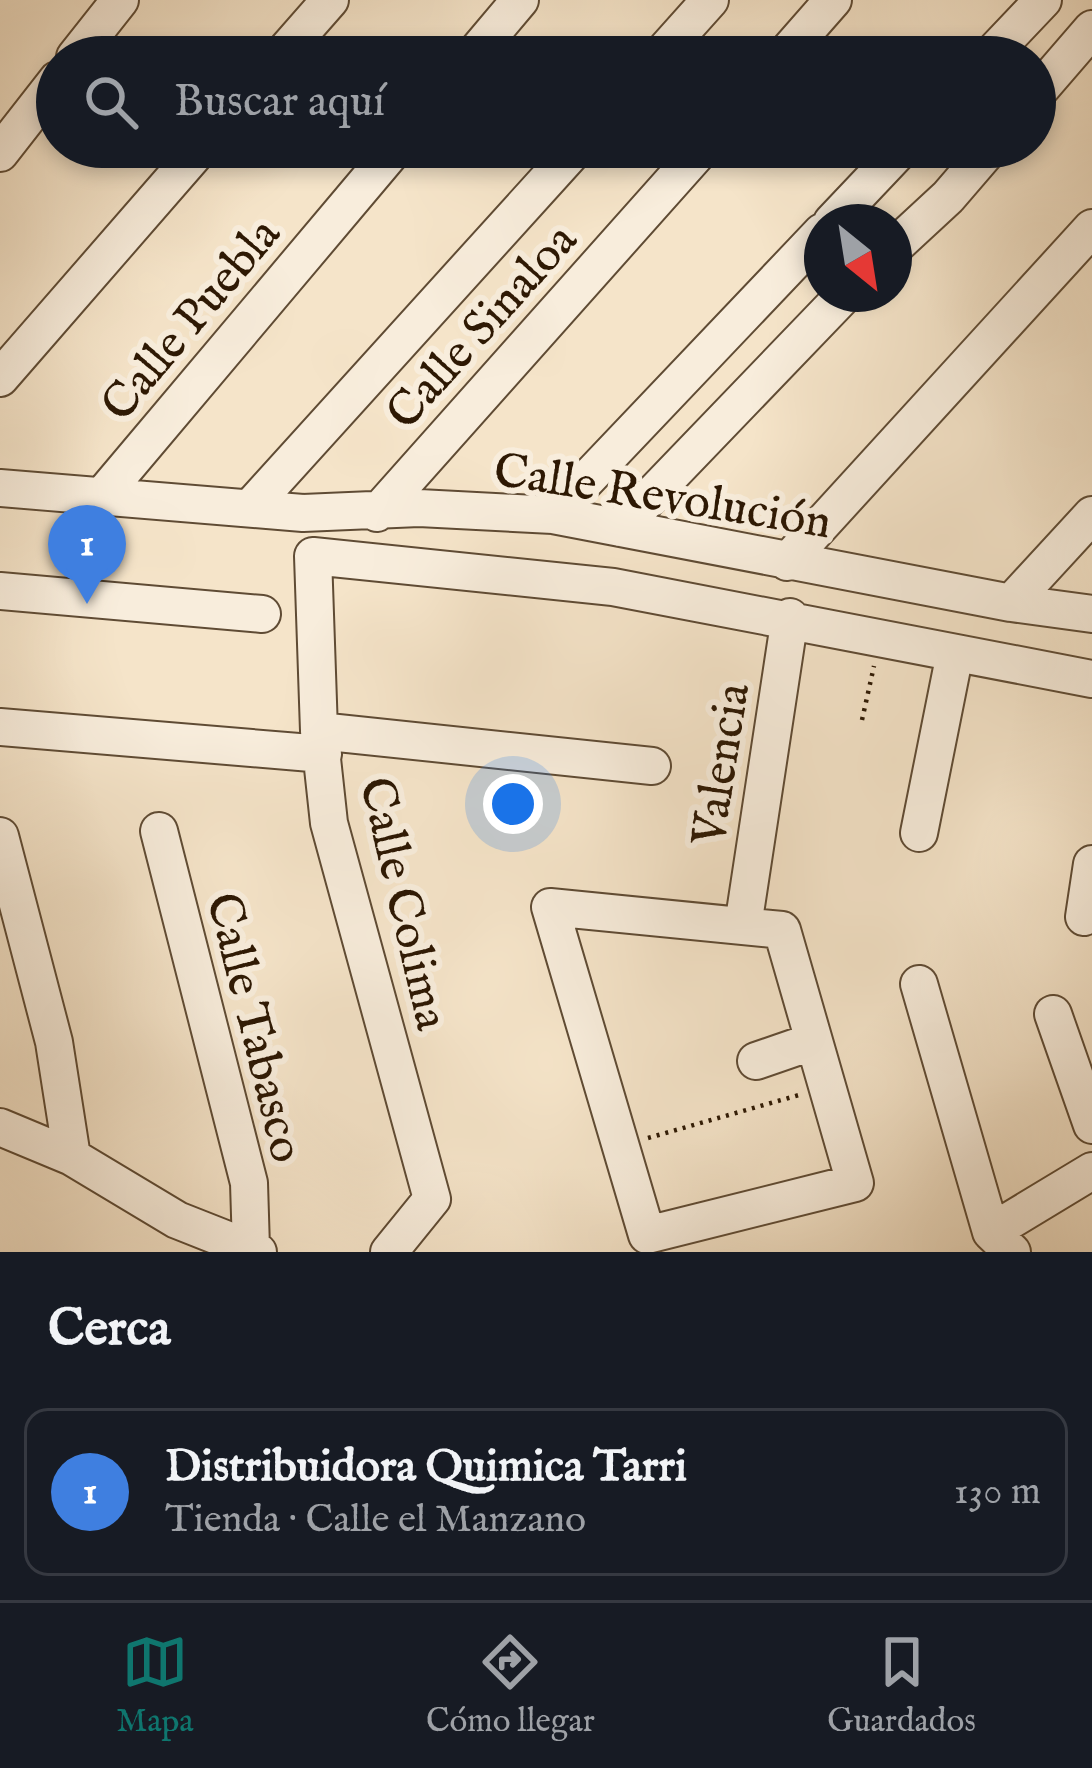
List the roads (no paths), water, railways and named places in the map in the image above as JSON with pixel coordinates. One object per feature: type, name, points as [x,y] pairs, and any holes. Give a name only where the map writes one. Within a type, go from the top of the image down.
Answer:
[{"type":"street","points":[[92,36],[120,0]]},
{"type":"street","points":[[298,36],[330,0]]},
{"type":"street","points":[[490,36],[520,0]]},
{"type":"street","points":[[677,36],[710,0]]},
{"type":"street","points":[[801,36],[833,0]]},
{"type":"street","points":[[1008,36],[1043,0]]},
{"type":"street","points":[[1056,71],[1092,29]]},
{"type":"street","points":[[0,152],[36,107]]},
{"type":"street","points":[[0,378],[183,168]]},
{"type":"street","name":"Calle Puebla","points":[[102,496],[378,168]]},
{"type":"street","points":[[250,508],[558,168]]},
{"type":"street","name":"Calle Sinaloa","points":[[377,513],[684,168]]},
{"type":"street","points":[[849,204],[883,168]]},
{"type":"street","points":[[912,230],[973,168]]},
{"type":"street","points":[[787,562],[1092,228]]},
{"type":"street","points":[[554,515],[804,251]]},
{"type":"street","points":[[620,529],[828,312]]},
{"type":"street","name":"Calle Revolución","points":[[0,488],[250,508],[377,513],[419,508],[554,515],[787,562],[1092,614]]},
{"type":"street","points":[[1011,603],[1092,515]]},
{"type":"street","name":"Calle Revolución","points":[[314,556],[614,587],[790,617],[1092,679]]},
{"type":"street","name":"Calle Colima","points":[[314,556],[329,823],[432,1199],[389,1252]]},
{"type":"street","points":[[0,591],[262,614]]},
{"type":"street","name":"Valencia","points":[[743,926],[790,617]]},
{"type":"street","points":[[919,833],[955,653]]},
{"type":"street","points":[[0,727],[652,766]]},
{"type":"street","name":"Calle Tabasco","points":[[159,831],[249,1183],[254,1250]]},
{"type":"street","points":[[0,836],[54,1042],[72,1157]]},
{"type":"street","points":[[1084,917],[1092,864]]},
{"type":"street","points":[[550,907],[743,926],[782,930],[855,1184],[640,1244],[550,907]]},
{"type":"street","points":[[919,984],[1002,1242],[1092,1171]]},
{"type":"street","points":[[1054,1014],[1092,1125]]},
{"type":"street","points":[[756,1061],[814,1041]]},
{"type":"street","points":[[0,1127],[72,1157],[177,1220],[254,1250]]},
{"type":"place","name":"Distribuidora Quimica Tarri","points":[[87,604]]}]
